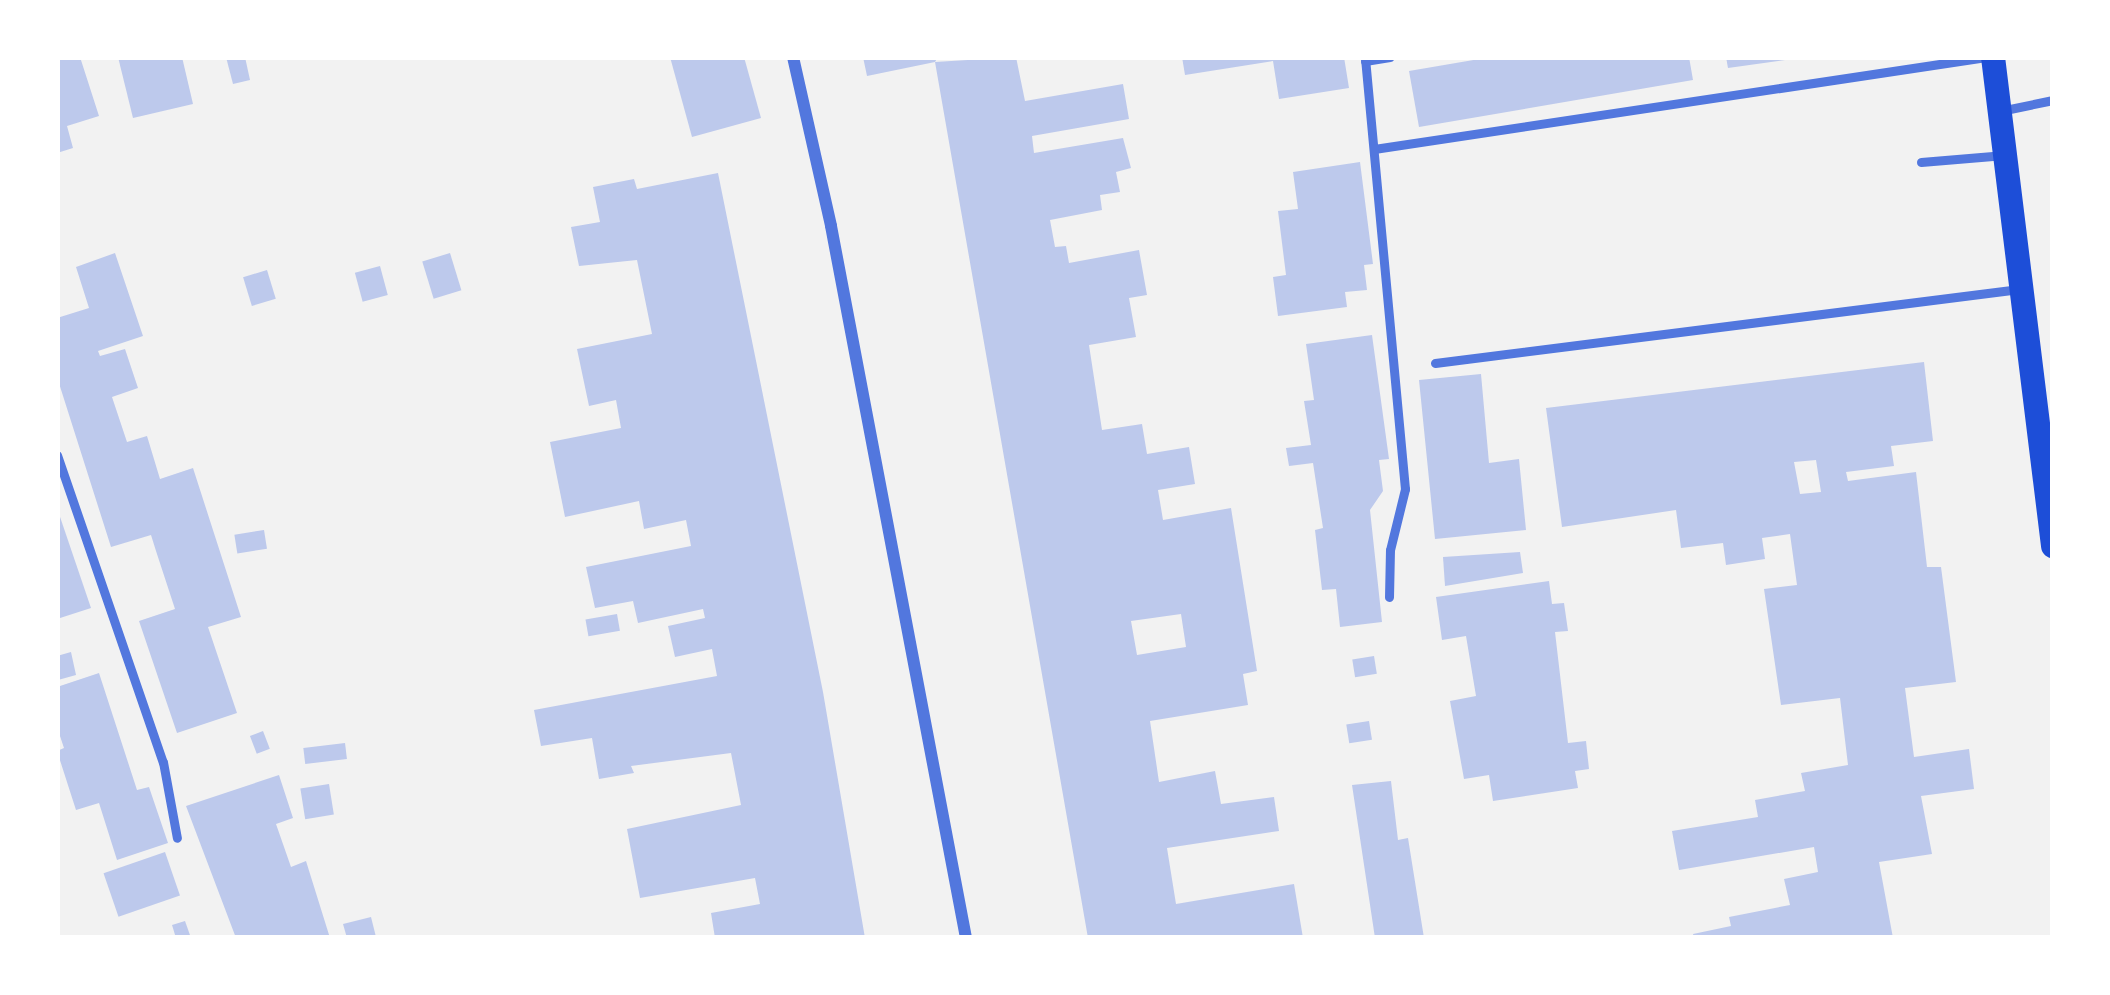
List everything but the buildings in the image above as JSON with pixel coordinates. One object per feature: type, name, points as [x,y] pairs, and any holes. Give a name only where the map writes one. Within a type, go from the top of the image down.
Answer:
[{"type":"main road","points":[[1990,57],[2053,546]]},
{"type":"street","points":[[793,57],[831,226],[965,938]]},
{"type":"lane","points":[[1389,596],[1390,550],[1405,489],[1365,61],[1390,57]]},
{"type":"lane","points":[[1374,148],[1990,57]]},
{"type":"lane","points":[[2000,111],[2053,100]]},
{"type":"lane","points":[[1921,162],[2005,154]]},
{"type":"lane","points":[[1435,363],[2020,289]]},
{"type":"lane","points":[[57,455],[163,762],[177,838]]}]
